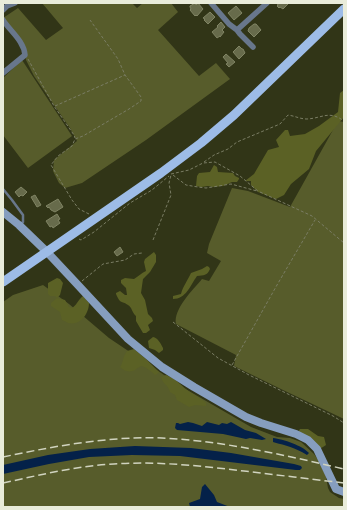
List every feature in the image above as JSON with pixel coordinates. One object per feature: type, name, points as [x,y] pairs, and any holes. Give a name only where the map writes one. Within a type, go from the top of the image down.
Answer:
[{"type":"main road","points":[[3,282],[167,169],[218,130],[344,9]]},
{"type":"street","points":[[3,10],[7,6],[15,3]]},
{"type":"street","points":[[211,3],[229,24],[238,30],[253,47]]},
{"type":"street","points":[[238,30],[267,3]]},
{"type":"street","points":[[3,20],[22,44],[26,52],[3,73]]},
{"type":"street","points":[[3,212],[19,225],[46,252],[128,340],[162,367],[246,417],[296,434],[308,440],[317,448],[336,489],[344,492]]},
{"type":"lane","points":[[3,189],[23,215],[23,222],[19,225]]},
{"type":"path","points":[[75,139],[83,136],[141,101],[141,97],[125,75],[118,59],[90,20]]},
{"type":"path","points":[[25,54],[54,106],[74,135],[75,139],[72,146],[58,156],[51,165],[72,200],[79,209],[90,214],[93,220]]},
{"type":"path","points":[[54,106],[125,75]]},
{"type":"path","points":[[69,236],[82,240],[130,203],[152,190],[172,174],[189,170],[237,142],[280,124],[288,116],[306,119],[334,115],[344,121]]},
{"type":"path","points":[[202,162],[215,162],[220,164],[240,176],[259,192]]},
{"type":"path","points":[[172,174],[186,185],[206,188],[231,184],[259,192],[312,216],[344,243]]},
{"type":"path","points":[[153,240],[171,195],[169,183],[172,174]]},
{"type":"path","points":[[232,365],[316,220]]},
{"type":"path","points":[[77,284],[103,264],[125,260],[134,254],[142,253]]},
{"type":"path","points":[[173,322],[218,358],[344,423]]},
{"type":"green space","points":[[42,3],[132,3],[137,8],[143,3],[171,3],[178,12],[158,30],[199,76],[216,63],[230,79],[146,140],[82,183],[65,188],[59,183],[53,171],[54,160],[77,141],[70,128],[34,76],[26,60],[25,52],[3,18],[18,8],[46,40],[63,28]]},
{"type":"green space","points":[[22,60],[72,136],[28,168],[3,135],[3,78]]},
{"type":"green space","points":[[344,90],[344,117],[316,151],[309,169],[291,184],[284,195],[276,199],[258,192],[251,185],[251,181],[245,181],[254,174],[268,150],[279,147],[276,140],[285,130],[288,130],[290,136],[305,134],[338,112],[340,93]]},
{"type":"green space","points":[[338,121],[344,122],[344,419],[234,366],[236,355],[176,324],[178,312],[184,300],[202,279],[209,281],[221,261],[207,253],[209,244],[232,188],[248,191],[290,207]]},
{"type":"green space","points":[[214,165],[217,167],[218,172],[233,173],[239,179],[237,182],[232,182],[223,186],[196,186],[197,176],[199,173],[210,172]]},
{"type":"green space","points":[[154,252],[156,255],[156,262],[150,272],[143,279],[141,293],[145,300],[148,314],[153,321],[148,325],[150,330],[143,333],[136,321],[136,316],[130,307],[120,301],[116,293],[120,291],[127,295],[126,288],[121,283],[121,280],[125,278],[134,279],[146,271],[144,262],[145,259]]},
{"type":"green space","points":[[207,266],[210,269],[208,273],[197,276],[190,288],[181,297],[173,299],[173,296],[181,294],[191,273]]},
{"type":"green space","points":[[57,278],[63,283],[60,295],[57,298],[48,294],[48,283]]},
{"type":"green space","points":[[43,285],[69,304],[109,338],[182,387],[251,427],[277,437],[290,438],[301,442],[319,461],[326,477],[330,492],[339,498],[344,499],[344,507],[3,507],[3,302],[13,295]]},
{"type":"green space","points":[[83,296],[89,303],[86,315],[76,323],[68,323],[62,320],[60,312],[51,306],[51,303],[57,298],[65,300],[69,307],[72,308]]},
{"type":"green space","points":[[153,337],[158,340],[163,348],[163,350],[159,353],[149,348],[148,341]]},
{"type":"green space","points":[[134,349],[159,372],[157,374],[155,375],[143,366],[131,371],[120,367],[127,351]]},
{"type":"green space","points":[[166,375],[173,378],[206,403],[206,406],[195,405],[189,407],[177,400],[175,395],[170,392],[162,380],[161,377]]},
{"type":"green space","points":[[300,429],[308,429],[318,436],[324,437],[326,445],[321,448],[298,432]]},
{"type":"water","points":[[188,422],[202,426],[207,422],[219,425],[222,423],[227,424],[231,422],[266,439],[246,439],[223,434],[177,430],[175,428],[176,423],[180,424]]},
{"type":"water","points":[[273,438],[292,443],[309,453],[307,455],[294,448],[273,442]]},
{"type":"water","points":[[135,446],[191,448],[231,453],[294,464],[301,466],[302,468],[300,470],[296,470],[180,456],[132,455],[89,457],[3,474],[3,465],[48,455],[90,449]]},
{"type":"water","points":[[205,484],[214,495],[217,502],[230,507],[190,507],[189,503],[200,499],[202,487]]},
{"type":"building","points":[[195,3],[196,5],[198,3],[203,9],[197,16],[195,16],[190,10],[190,6]]},
{"type":"building","points":[[277,3],[289,3],[283,9],[277,6]]},
{"type":"building","points":[[236,6],[242,13],[234,20],[228,13]]},
{"type":"building","points":[[210,12],[215,17],[208,24],[203,18]]},
{"type":"building","points":[[221,22],[225,27],[222,30],[224,32],[217,38],[212,32]]},
{"type":"building","points":[[254,24],[256,24],[261,30],[254,37],[248,31]]},
{"type":"building","points":[[239,46],[245,53],[239,59],[233,52]]},
{"type":"building","points":[[226,54],[235,62],[229,67],[226,64],[228,63],[223,57]]},
{"type":"building","points":[[21,187],[27,192],[23,196],[21,195],[19,197],[15,192]]},
{"type":"building","points":[[35,195],[41,205],[37,207],[31,197]]},
{"type":"building","points":[[58,199],[63,207],[55,212],[46,206]]},
{"type":"building","points":[[57,214],[60,219],[58,220],[60,223],[53,228],[52,226],[50,227],[46,221]]},
{"type":"building","points":[[120,247],[123,252],[117,256],[114,252]]},
{"type":"railway","points":[[3,457],[42,449],[102,440],[162,438],[231,445],[344,469]]},
{"type":"railway","points":[[3,483],[58,471],[130,463],[179,464],[212,467],[344,483]]}]
